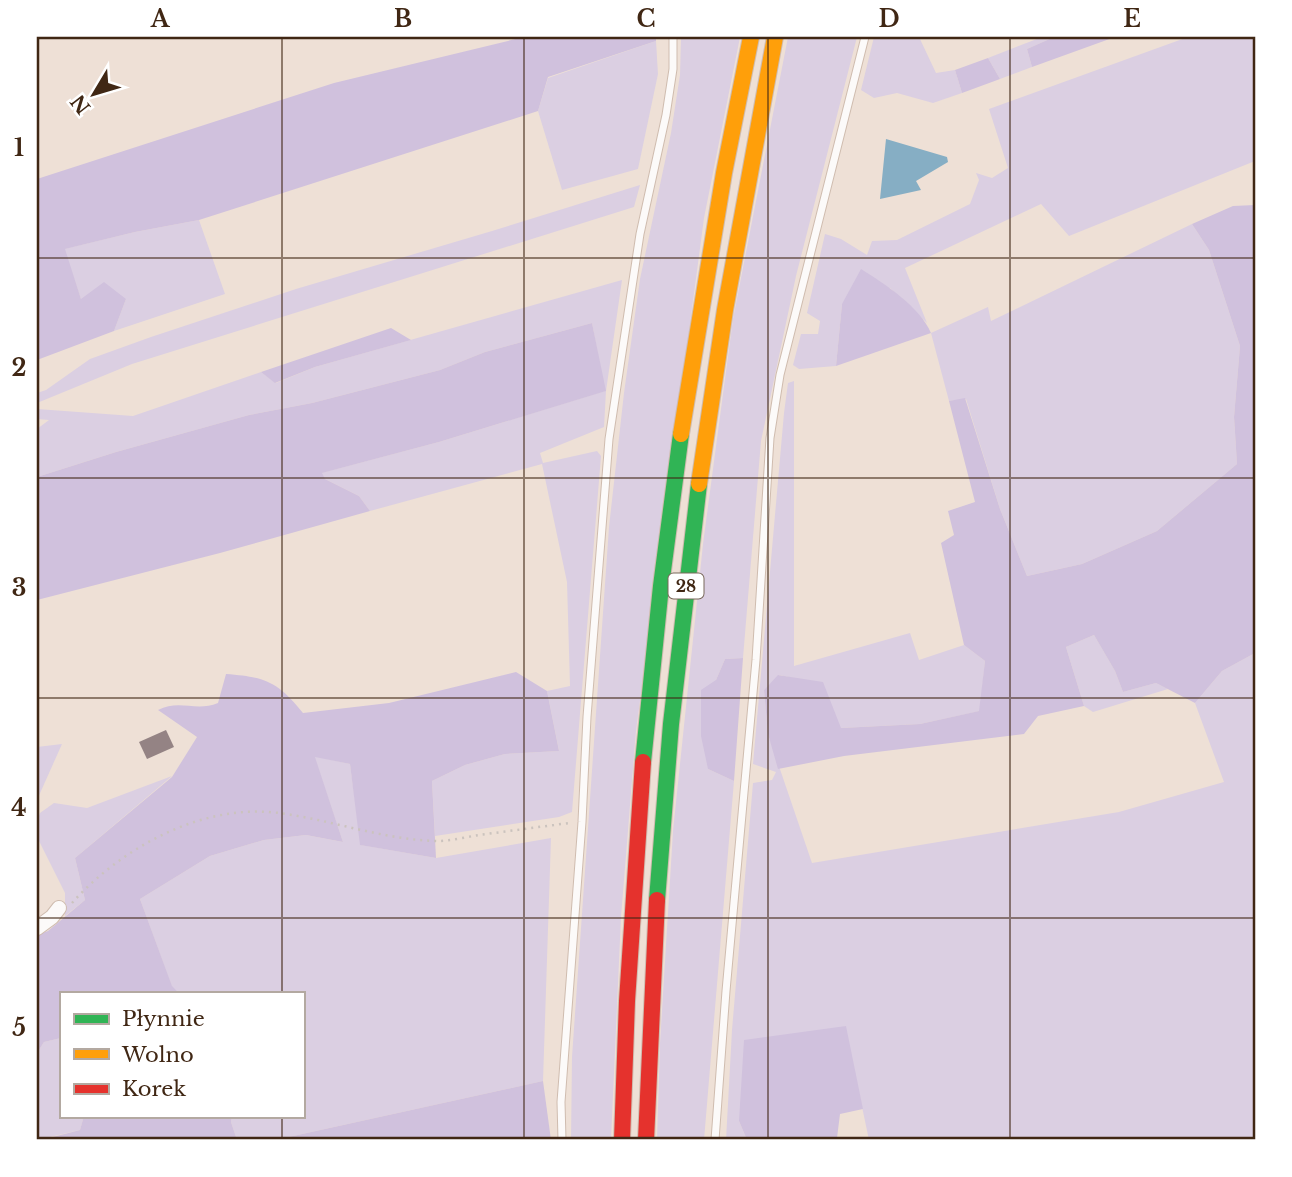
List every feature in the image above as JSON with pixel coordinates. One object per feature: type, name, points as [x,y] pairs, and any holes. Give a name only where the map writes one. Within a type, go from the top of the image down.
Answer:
[{"type":"main road","name":"28","points":[[622,1140],[638,831],[663,572],[695,340],[751,37]]},
{"type":"main road","name":"28","points":[[646,1140],[661,842],[673,701],[691,543],[729,281],[775,37]]},
{"type":"street","points":[[37,928],[59,908]]},
{"type":"lane","points":[[562,1140],[561,1102],[609,439],[640,234],[666,115],[673,69],[673,37]]},
{"type":"lane","points":[[715,1140],[756,660],[770,438],[780,374],[865,37]]},
{"type":"path","points":[[59,908],[72,903],[106,869],[131,850],[219,814],[245,811],[279,813],[383,834],[438,841],[582,822]]},
{"type":"shaded area","points":[[524,37],[656,37],[656,41],[548,77],[538,111],[199,220],[65,249],[81,299],[104,282],[126,299],[114,331],[37,360],[37,179],[334,83]]},
{"type":"shaded area","points":[[681,37],[740,37],[704,218],[636,731],[621,917],[611,1140],[571,1140],[572,1057],[609,527],[640,279],[671,133],[680,75]]},
{"type":"shaded area","points":[[788,37],[857,37],[796,276],[761,441],[743,658],[725,659],[716,680],[708,769],[734,781],[704,1140],[657,1140],[673,831],[703,544],[733,319]]},
{"type":"shaded area","points":[[874,37],[919,37],[936,73],[955,70],[962,93],[933,103],[897,93],[874,98],[861,90]]},
{"type":"shaded area","points":[[1042,37],[1054,37],[1027,49],[1032,67],[1000,79],[988,58]]},
{"type":"shaded area","points":[[1054,37],[1115,37],[1032,67],[1027,49]]},
{"type":"shaded area","points":[[1188,37],[1255,37],[1255,161],[1069,236],[1041,204],[905,268],[927,323],[890,288],[842,304],[836,366],[799,369],[793,365],[801,334],[818,334],[820,321],[807,313],[825,234],[841,239],[867,255],[872,241],[897,240],[970,204],[979,180],[976,173],[992,178],[1008,168],[989,109]]},
{"type":"shaded area","points":[[656,41],[658,74],[638,169],[562,190],[538,111],[548,78]]},
{"type":"shaded area","points":[[988,58],[1000,79],[962,93],[955,70]]},
{"type":"shaded area","points":[[640,185],[634,207],[132,364],[37,403],[37,393],[46,390],[90,359],[296,289]]},
{"type":"shaded area","points":[[1255,205],[1255,653],[1222,671],[1195,703],[1156,683],[1123,692],[1115,671],[1094,635],[1066,647],[1084,706],[1038,716],[1024,734],[844,756],[778,769],[768,734],[764,690],[778,675],[823,682],[841,728],[920,724],[979,711],[985,661],[964,645],[941,543],[954,535],[948,511],[975,502],[949,401],[965,398],[1000,509],[1027,576],[1082,564],[1157,531],[1237,464],[1234,417],[1240,346],[1209,250],[1192,224],[1233,206]]},
{"type":"shaded area","points":[[199,220],[225,294],[114,331],[126,299],[81,299],[64,249]]},
{"type":"shaded area","points":[[1192,224],[1209,250],[1240,346],[1234,417],[1237,464],[1157,531],[1082,564],[1027,576],[1000,509],[966,399],[949,401],[931,333],[988,307],[991,321]]},
{"type":"shaded area","points":[[861,269],[910,305],[931,333],[836,366],[842,304]]},
{"type":"shaded area","points":[[622,280],[606,391],[604,427],[540,453],[543,463],[597,451],[601,456],[572,812],[559,817],[435,836],[432,781],[465,765],[505,754],[559,751],[547,691],[570,686],[567,582],[542,464],[370,511],[359,496],[325,479],[321,473],[439,442],[605,391],[592,323],[485,352],[440,370],[312,403],[249,415],[37,477],[37,429],[49,420],[37,419],[37,409],[133,416],[261,372],[276,383],[315,367]]},
{"type":"shaded area","points":[[592,323],[606,391],[439,442],[322,473],[325,479],[359,496],[370,511],[37,600],[37,477],[249,415],[312,403],[440,370],[485,352]]},
{"type":"shaded area","points":[[391,328],[411,340],[315,367],[275,383],[261,372]]},
{"type":"shaded area","points":[[794,381],[794,666],[910,633],[919,660],[964,645],[985,661],[980,711],[920,724],[840,728],[794,678],[779,675],[764,690],[768,734],[812,863],[1119,812],[1224,782],[1195,703],[1222,671],[1255,653],[1255,1140],[869,1140],[845,1026],[739,1121],[747,1140],[726,1140],[732,1030],[753,783],[772,780],[776,772],[753,764],[784,413],[788,383]]},
{"type":"shaded area","points":[[1094,635],[1115,671],[1123,692],[1156,683],[1168,689],[1093,712],[1084,706],[1066,647]]},
{"type":"shaded area","points":[[743,658],[734,781],[708,769],[701,736],[701,690],[716,680],[725,659]]},
{"type":"shaded area","points":[[516,672],[547,691],[559,751],[505,754],[465,765],[432,781],[436,858],[360,845],[350,764],[315,757],[343,842],[306,835],[264,840],[210,856],[140,899],[172,986],[178,992],[60,992],[60,1038],[44,1042],[37,1053],[37,935],[48,931],[85,900],[75,858],[172,777],[197,737],[158,710],[173,706],[218,703],[226,674],[261,679],[270,683],[286,694],[303,713],[389,703]]},
{"type":"shaded area","points":[[62,744],[37,800],[37,747]]},
{"type":"shaded area","points":[[314,756],[350,764],[361,845],[436,858],[551,838],[543,1081],[275,1140],[237,1140],[232,1118],[304,1118],[304,992],[178,992],[172,987],[140,899],[210,856],[264,840],[306,835],[343,842]]},
{"type":"shaded area","points":[[172,776],[75,858],[85,900],[65,916],[65,893],[37,837],[40,813],[54,803],[87,808]]},
{"type":"shaded area","points":[[846,1026],[863,1109],[840,1114],[837,1138],[830,1140],[747,1140],[739,1121],[744,1040]]},
{"type":"shaded area","points":[[60,1038],[60,1118],[83,1118],[80,1130],[37,1140],[37,1053],[44,1042]]},
{"type":"shaded area","points":[[543,1081],[551,1140],[275,1140]]},
{"type":"shaded area","points":[[83,1118],[232,1118],[237,1140],[41,1140],[80,1130]]},
{"type":"water","points":[[886,139],[947,157],[948,162],[916,181],[921,190],[880,199]]},
{"type":"building","points":[[166,730],[174,747],[147,759],[139,742]]},
{"type":"traffic: fast","points":[[643,762],[661,586],[681,434]]},
{"type":"traffic: fast","points":[[657,900],[671,724],[699,484]]},
{"type":"traffic: slow","points":[[681,434],[724,173],[751,37]]},
{"type":"traffic: slow","points":[[699,484],[725,310],[775,37]]},
{"type":"traffic: jam","points":[[622,1140],[627,1001],[643,762]]},
{"type":"traffic: jam","points":[[646,1140],[657,900]]}]
